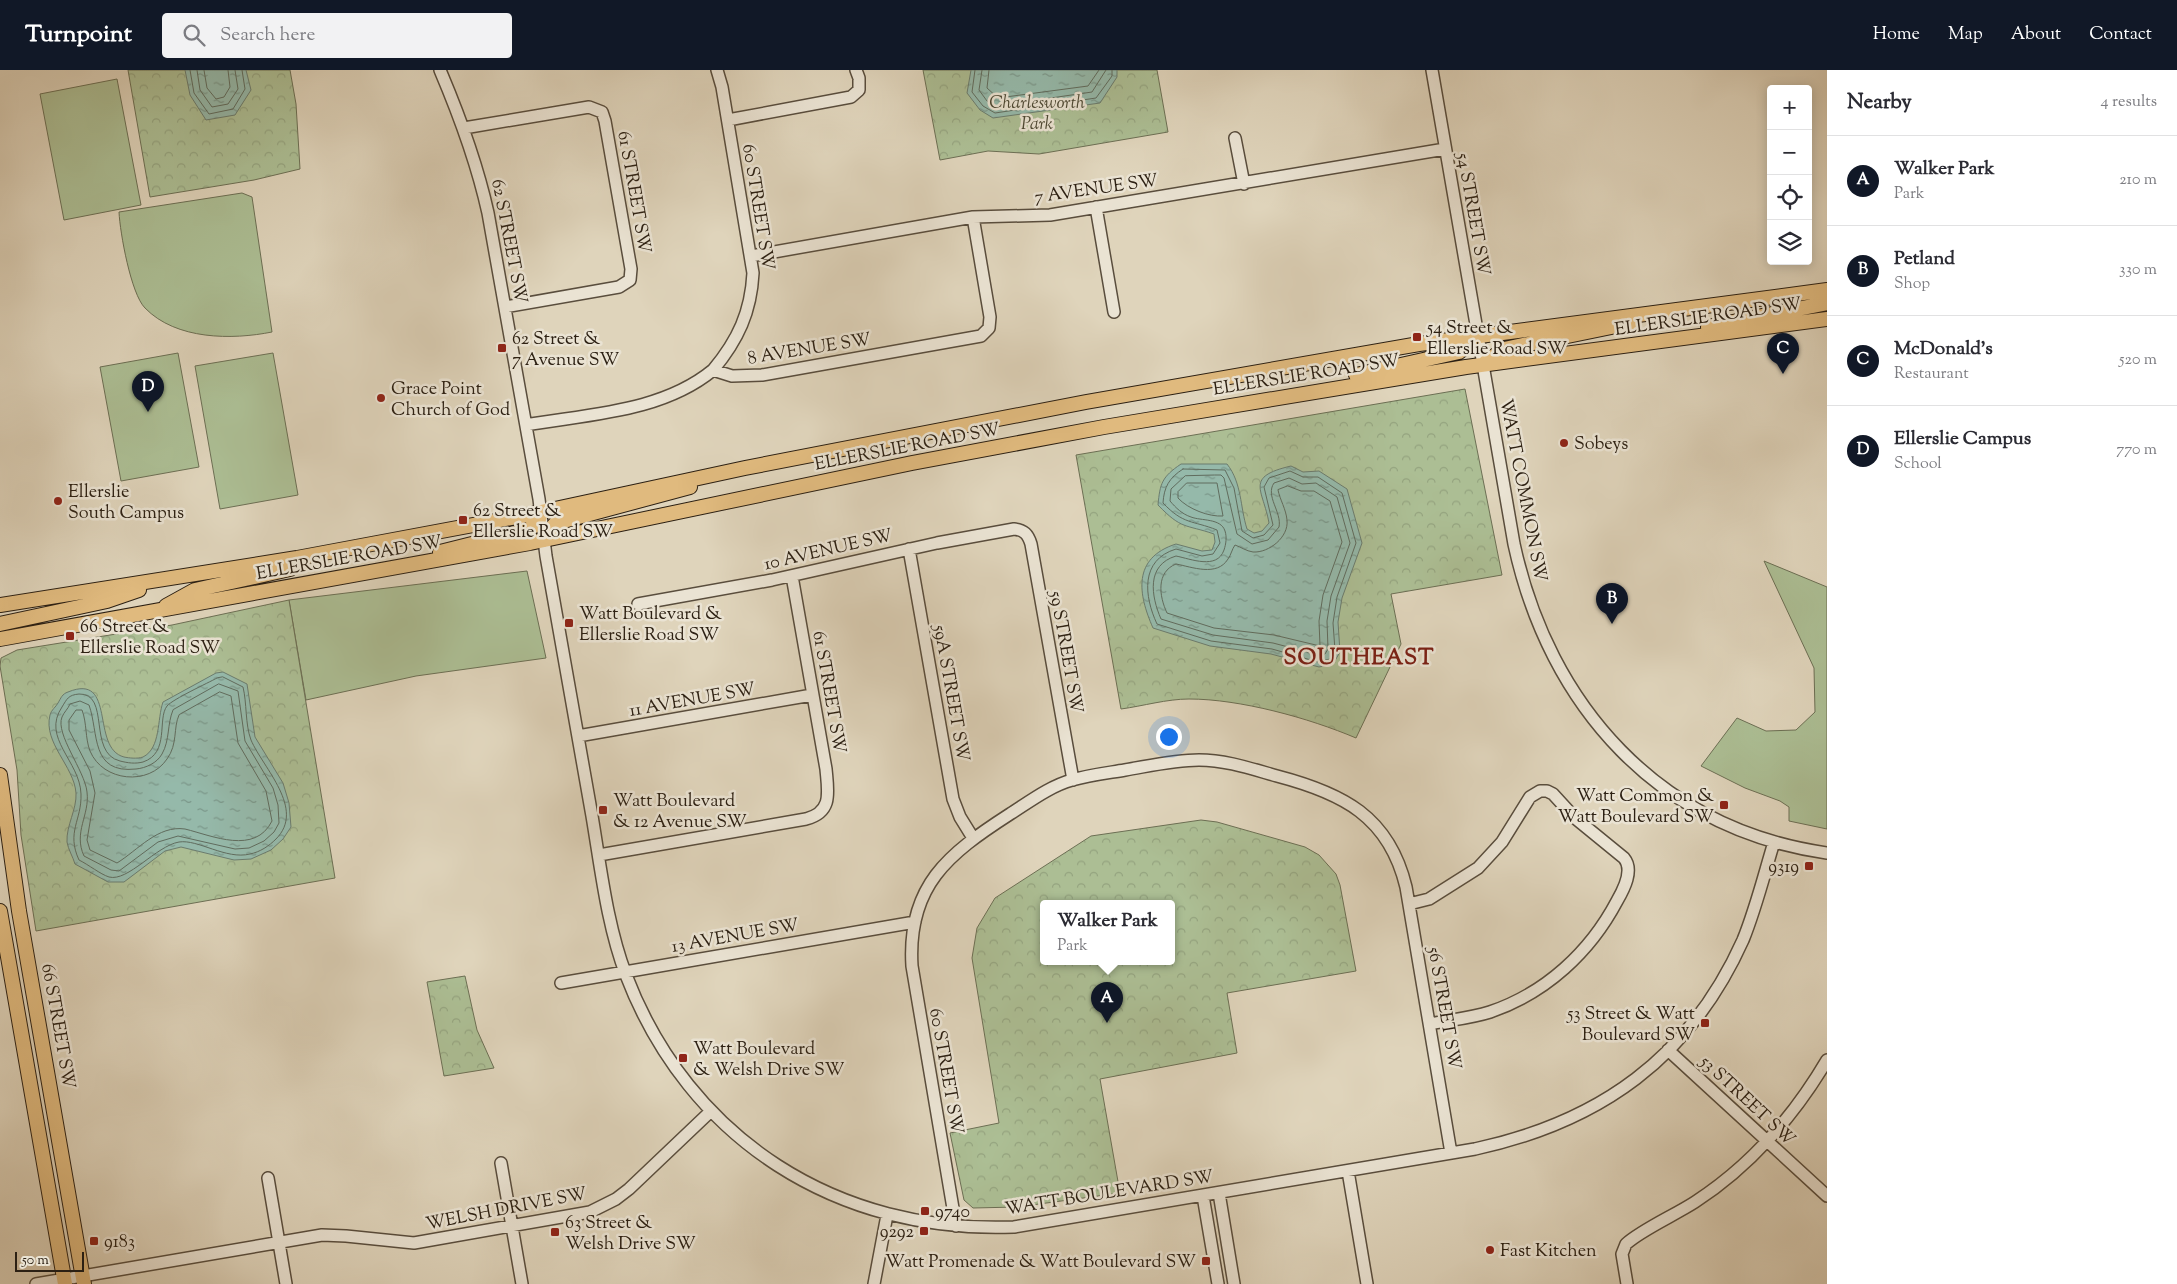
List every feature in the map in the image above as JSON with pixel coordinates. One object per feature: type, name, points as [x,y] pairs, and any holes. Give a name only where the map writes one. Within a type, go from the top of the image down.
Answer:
[{"type":"main road","name":"ELLERSLIE ROAD SW","points":[[0,605],[297,558],[542,512],[745,468],[1086,402],[1477,336],[1827,290]]},
{"type":"main road","points":[[1665,340],[1729,322],[1827,303]]},
{"type":"main road","points":[[1482,364],[1504,349],[1619,327],[1662,312]]},
{"type":"main road","name":"ELLERSLIE ROAD SW","points":[[0,640],[544,540],[912,463],[1304,392],[1482,364],[1827,319]]},
{"type":"main road","points":[[1304,392],[1349,377],[1459,352],[1477,336]]},
{"type":"main road","points":[[544,540],[556,523],[673,493],[745,468]]},
{"type":"main road","points":[[397,568],[447,549],[528,530],[538,523],[542,512]]},
{"type":"main road","points":[[297,558],[302,584]]},
{"type":"main road","points":[[152,613],[195,590],[290,569],[297,558]]},
{"type":"main road","points":[[0,624],[107,601],[180,577]]},
{"type":"main road","name":"66 STREET SW","points":[[0,777],[19,911],[83,1279]]},
{"type":"main road","points":[[0,911],[65,1281]]},
{"type":"street","name":"62 STREET SW","points":[[440,70],[464,128],[481,180],[542,512]]},
{"type":"street","name":"60 STREET SW","points":[[713,370],[734,342],[747,316],[752,286],[751,256],[728,120],[717,70]]},
{"type":"street","points":[[728,120],[846,99],[859,90],[859,78],[856,70]]},
{"type":"street","name":"54 STREET SW","points":[[1432,70],[1482,364]]},
{"type":"street","name":"61 STREET SW","points":[[464,128],[589,107],[598,110],[604,116],[631,269],[628,282],[619,287],[505,307]]},
{"type":"street","points":[[1235,138],[1244,184]]},
{"type":"street","name":"7 AVENUE SW","points":[[751,256],[973,216],[1050,215],[1445,149]]},
{"type":"street","points":[[1096,207],[1114,312]]},
{"type":"street","name":"8 AVENUE SW","points":[[713,370],[732,376],[762,375],[977,337],[987,331],[990,317],[973,216]]},
{"type":"street","name":"WATT COMMON SW","points":[[1482,364],[1519,568],[1546,643],[1568,684],[1609,740],[1661,786],[1723,822],[1774,842],[1827,853]]},
{"type":"street","points":[[526,425],[658,401],[690,387],[713,370]]},
{"type":"street","name":"WATT BOULEVARD SW","points":[[542,512],[544,540],[611,923],[625,972],[642,1012],[662,1047],[690,1086],[711,1111],[743,1140],[807,1183],[853,1204],[887,1215],[956,1226],[1032,1225],[1451,1153],[1526,1136],[1577,1116],[1624,1088],[1668,1050],[1704,1008],[1736,954],[1753,912],[1774,842]]},
{"type":"street","name":"10 AVENUE SW","points":[[638,604],[792,576],[909,549],[1014,529],[1025,532]]},
{"type":"street","name":"59 STREET SW","points":[[1025,532],[1030,544],[1072,780]]},
{"type":"street","name":"59A STREET SW","points":[[909,549],[954,799],[964,824],[973,838]]},
{"type":"street","name":"61 STREET SW","points":[[599,855],[806,819],[821,813],[826,805],[827,782],[792,576]]},
{"type":"street","name":"11 AVENUE SW","points":[[578,736],[812,695]]},
{"type":"street","name":"56 STREET SW","points":[[1072,780],[1180,761],[1200,760],[1232,764],[1307,784],[1340,797],[1367,818],[1390,846],[1401,870],[1409,904],[1451,1153]]},
{"type":"street","name":"60 STREET SW","points":[[956,1226],[913,980],[911,947],[915,922],[924,895],[938,871],[956,851],[1038,796],[1072,780]]},
{"type":"street","points":[[1409,904],[1436,896],[1478,868],[1502,842],[1530,797],[1540,791],[1547,791],[1552,794],[1596,836],[1624,858],[1628,865],[1627,879],[1604,922],[1580,953],[1558,974],[1524,997],[1489,1012],[1430,1024]]},
{"type":"street","name":"13 AVENUE SW","points":[[561,983],[915,922]]},
{"type":"street","name":"53 STREET SW","points":[[1668,1050],[1827,1196]]},
{"type":"street","points":[[1626,1284],[1622,1258],[1624,1246],[1633,1238],[1675,1215],[1716,1188],[1766,1141],[1827,1060]]},
{"type":"street","name":"WELSH DRIVE SW","points":[[36,1284],[83,1279],[279,1241],[333,1235],[414,1243],[590,1212],[616,1199],[711,1111]]},
{"type":"street","points":[[501,1163],[522,1284]]},
{"type":"street","points":[[1348,1171],[1366,1284]]},
{"type":"street","points":[[268,1178],[286,1284]]},
{"type":"street","points":[[1219,1193],[1234,1284]]},
{"type":"street","points":[[1203,1196],[1218,1284]]},
{"type":"street","points":[[874,1284],[887,1215]]},
{"type":"green space","points":[[128,70],[290,70],[296,104],[300,169],[254,180],[150,197]]},
{"type":"green space","name":"Charlesworth Park","points":[[923,70],[1157,70],[1168,132],[1039,154],[988,151],[940,160]]},
{"type":"green space","points":[[117,79],[141,205],[64,220],[40,94]]},
{"type":"green space","points":[[242,193],[252,197],[272,332],[240,336],[205,335],[188,332],[158,319],[145,308],[135,290],[124,248],[119,212]]},
{"type":"green space","points":[[178,353],[199,467],[121,481],[100,367]]},
{"type":"green space","points":[[273,353],[298,495],[220,509],[195,366]]},
{"type":"green space","points":[[1465,389],[1502,575],[1391,594],[1401,644],[1356,738],[1296,717],[1230,702],[1181,699],[1121,709],[1076,455]]},
{"type":"green space","points":[[1764,561],[1827,587],[1827,829],[1789,821],[1789,807],[1780,801],[1745,788],[1701,766],[1737,718],[1766,731],[1796,730],[1815,712],[1814,668]]},
{"type":"green space","points":[[527,571],[546,658],[416,676],[306,700],[289,600]]},
{"type":"green space","points":[[289,600],[335,878],[36,931],[21,835],[17,770],[0,666],[1,658],[17,650],[172,625]]},
{"type":"green space","points":[[1201,820],[1217,822],[1305,847],[1319,855],[1336,874],[1340,885],[1356,971],[1227,993],[1237,1053],[1100,1079],[1120,1193],[1017,1207],[973,1208],[964,1200],[950,1133],[999,1123],[972,958],[977,928],[995,898],[1091,836]]},
{"type":"green space","points":[[465,976],[477,1030],[494,1068],[444,1076],[427,982]]},
{"type":"water","points":[[185,70],[246,70],[251,90],[235,115],[206,120],[190,95]]},
{"type":"water","points":[[971,70],[1117,70],[1117,77],[1100,103],[993,118],[980,110],[967,93]]},
{"type":"water","points":[[1181,464],[1227,464],[1238,487],[1247,529],[1254,533],[1262,531],[1269,523],[1260,486],[1262,480],[1267,475],[1276,470],[1291,466],[1303,472],[1319,471],[1347,489],[1362,543],[1342,598],[1338,622],[1340,652],[1333,664],[1319,667],[1271,654],[1210,646],[1153,628],[1142,590],[1142,578],[1145,568],[1152,558],[1162,550],[1176,544],[1202,551],[1212,550],[1215,542],[1214,534],[1179,523],[1158,505],[1163,481]]},
{"type":"water","points":[[223,672],[247,684],[255,737],[283,783],[289,803],[291,827],[283,839],[271,850],[251,859],[234,860],[181,847],[165,851],[124,882],[108,882],[75,864],[68,847],[67,836],[76,793],[70,773],[51,735],[49,725],[52,710],[62,696],[68,692],[83,689],[93,692],[98,701],[108,740],[114,751],[124,757],[141,758],[149,753],[156,740],[163,702],[216,673]]},
{"type":"place","name":"54 Street & Ellerslie Road SW","points":[[1417,337]]},
{"type":"place","name":"62 Street & 7 Avenue SW","points":[[502,348]]},
{"type":"place","name":"McDonald's","points":[[1783,374]]},
{"type":"place","name":"Grace Point Church of God","points":[[381,398]]},
{"type":"place","name":"Ellerslie Campus","points":[[148,412]]},
{"type":"place","name":"Sobeys","points":[[1564,443]]},
{"type":"place","name":"Ellerslie South Campus","points":[[58,501]]},
{"type":"place","name":"62 Street & Ellerslie Road SW","points":[[463,520]]},
{"type":"place","name":"Watt Boulevard & Ellerslie Road SW","points":[[569,623]]},
{"type":"place","name":"Petland","points":[[1612,624]]},
{"type":"place","name":"66 Street & Ellerslie Road SW","points":[[70,636]]},
{"type":"place","name":"Watt Common & Watt Boulevard SW","points":[[1724,805]]},
{"type":"place","name":"Watt Boulevard & 12 Avenue SW","points":[[603,810]]},
{"type":"place","name":"9319","points":[[1809,866]]},
{"type":"place","name":"Walker Park","points":[[1107,1023]]},
{"type":"place","name":"53 Street & Watt Boulevard SW","points":[[1705,1023]]},
{"type":"place","name":"Watt Boulevard & Welsh Drive SW","points":[[683,1058]]},
{"type":"place","name":"9740","points":[[925,1211]]},
{"type":"place","name":"9292","points":[[924,1231]]},
{"type":"place","name":"63 Street & Welsh Drive SW","points":[[555,1232]]},
{"type":"place","name":"9183","points":[[94,1241]]},
{"type":"place","name":"Fast Kitchen","points":[[1490,1250]]},
{"type":"place","name":"Watt Promenade & Watt Boulevard SW","points":[[1206,1261]]},
{"type":"district","name":"SOUTHEAST","points":[[1359,656]]}]
